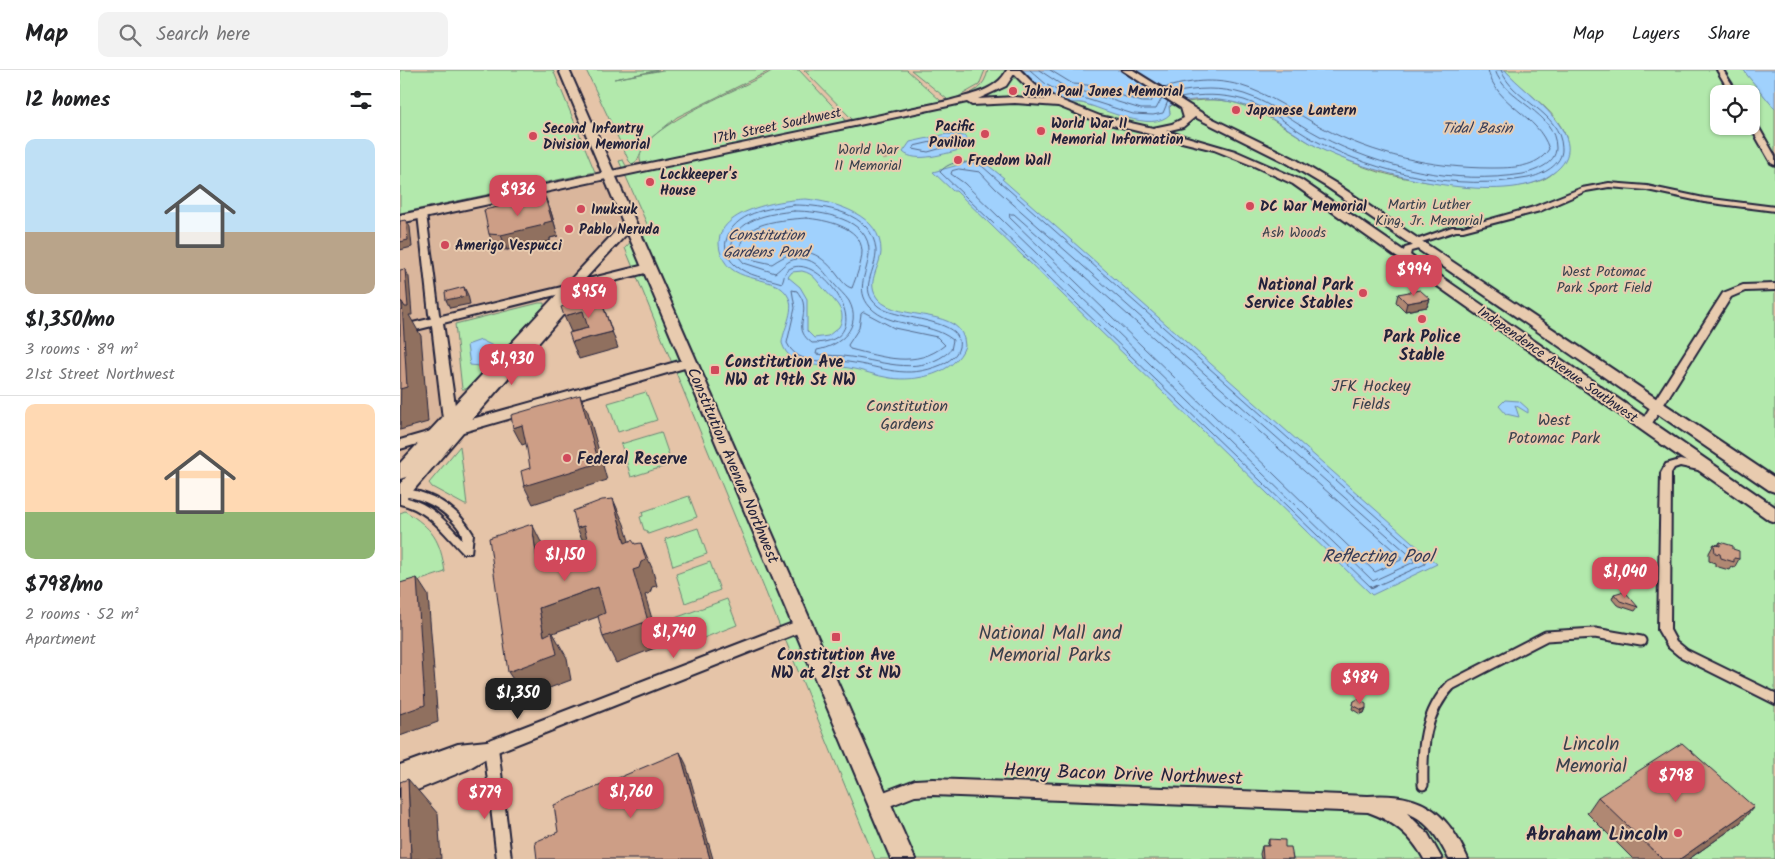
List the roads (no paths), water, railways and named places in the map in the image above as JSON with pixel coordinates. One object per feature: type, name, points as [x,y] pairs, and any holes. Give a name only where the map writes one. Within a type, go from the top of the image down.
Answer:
[{"type":"main road","name":"Constitution Avenue Northwest","points":[[564,70],[903,859]]},
{"type":"main road","name":"17th Street Southwest","points":[[950,104],[997,86],[1008,78],[1014,70]]},
{"type":"main road","name":"Independence Avenue Southwest","points":[[1014,70],[1038,91],[1071,108],[1214,147],[1274,170],[1316,194],[1775,516]]},
{"type":"main road","name":"Independence Avenue Southwest","points":[[1127,70],[1183,106],[1312,173],[1775,486]]},
{"type":"main road","points":[[997,86],[995,92],[998,95],[1016,100]]},
{"type":"main road","name":"17th Street Southwest","points":[[610,175],[950,104],[1016,100],[1043,102],[1071,108]]},
{"type":"main road","points":[[1140,128],[1163,128],[1180,125],[1189,118],[1183,106]]},
{"type":"main road","points":[[400,219],[610,175]]},
{"type":"main road","points":[[401,495],[453,424],[570,288],[630,222]]},
{"type":"main road","points":[[400,330],[649,268]]},
{"type":"main road","points":[[400,473],[435,435],[453,424],[584,284]]},
{"type":"main road","points":[[437,321],[453,424]]},
{"type":"main road","points":[[453,424],[690,362]]},
{"type":"main road","points":[[400,444],[435,435]]},
{"type":"street","points":[[1720,70],[1729,85]]},
{"type":"street","points":[[1759,135],[1775,163]]},
{"type":"street","points":[[1408,259],[1406,255],[1408,250],[1418,244],[1462,232],[1463,229],[1537,209],[1584,189],[1609,186],[1647,188],[1704,200],[1775,209]]},
{"type":"street","points":[[422,214],[434,314],[437,321]]},
{"type":"street","points":[[1645,426],[1727,295],[1743,288],[1775,287]]},
{"type":"street","points":[[1708,470],[1676,463],[1667,470],[1664,627],[1668,639],[1683,652],[1775,699]]},
{"type":"street","points":[[401,495],[422,496],[448,511],[468,534],[467,550],[434,514],[401,495]]},
{"type":"street","points":[[400,789],[460,765],[491,747],[803,625]]},
{"type":"street","points":[[1423,785],[1423,745],[1429,720],[1438,698],[1451,685],[1546,636],[1595,633],[1641,641]]},
{"type":"street","points":[[400,773],[458,751],[491,747]]},
{"type":"street","points":[[491,747],[504,859]]},
{"type":"street","name":"Henry Bacon Drive Northwest","points":[[879,802],[915,788],[933,787],[1368,804]]},
{"type":"street","points":[[1368,804],[1395,802],[1416,808],[1443,830],[1459,859]]},
{"type":"street","points":[[1368,804],[1388,810],[1406,821],[1424,841],[1433,859]]},
{"type":"water","name":"Tidal Basin","points":[[1023,70],[1505,70],[1556,121],[1565,135],[1568,150],[1563,164],[1547,177],[1525,185],[1498,188],[1467,188],[1402,177],[1345,159],[1323,150],[1262,113],[1240,104],[1214,100],[1186,101],[1169,106],[1170,114],[1162,119],[1140,121],[1082,103],[1070,103],[1043,89]]},
{"type":"water","points":[[1744,70],[1775,70],[1775,109],[1760,91],[1760,85],[1755,85]]},
{"type":"water","points":[[947,134],[964,136],[970,141],[962,147],[963,149],[940,155],[915,157],[903,152],[910,142]]},
{"type":"water","name":"Reflecting Pool","points":[[980,159],[1004,178],[1002,179],[1437,564],[1372,595],[956,191],[953,191],[933,172]]},
{"type":"water","name":"Constitution Gardens Pond","points":[[806,199],[830,203],[843,207],[865,220],[874,229],[879,239],[881,252],[873,281],[874,293],[878,299],[900,311],[943,319],[954,325],[962,333],[965,346],[960,356],[953,363],[934,374],[911,379],[900,379],[849,368],[801,362],[786,352],[782,343],[791,309],[789,298],[783,290],[775,285],[744,276],[735,271],[727,264],[721,254],[719,239],[724,227],[734,218],[764,206]],"holes":[[[802,271],[815,278],[841,311],[842,316],[839,327],[828,336],[814,338],[807,331],[807,299],[800,287],[788,277],[792,272]]]},
{"type":"water","points":[[481,340],[493,346],[479,366],[470,365],[467,345]]},
{"type":"water","points":[[1505,400],[1519,401],[1528,409],[1528,413],[1515,405],[1519,417],[1506,414],[1499,406]]},
{"type":"tunnel","points":[[983,135],[989,133]]},
{"type":"tunnel","points":[[882,158],[889,157]]},
{"type":"place","name":"John Paul Jones Memorial","points":[[1013,91]]},
{"type":"place","name":"Japanese Lantern","points":[[1236,110]]},
{"type":"place","name":"World War II Memorial Information","points":[[1041,131]]},
{"type":"place","name":"Pacific Pavilion","points":[[985,134]]},
{"type":"place","name":"Second Infantry Division Memorial","points":[[533,136]]},
{"type":"place","name":"Freedom Wall","points":[[958,160]]},
{"type":"place","name":"Lockkeeper's House","points":[[650,182]]},
{"type":"place","name":"DC War Memorial","points":[[1250,206]]},
{"type":"place","name":"Inuksuk","points":[[581,209]]},
{"type":"place","name":"Pablo Neruda","points":[[569,229]]},
{"type":"place","name":"Amerigo Vespucci","points":[[445,245]]},
{"type":"place","name":"National Park Service Stables","points":[[1363,293]]},
{"type":"place","name":"Park Police Stable","points":[[1422,319]]},
{"type":"place","name":"Constitution Ave NW at 19th St NW","points":[[715,370]]},
{"type":"place","name":"Federal Reserve","points":[[567,458]]},
{"type":"place","name":"Constitution Ave NW at 21st St NW","points":[[836,637]]},
{"type":"place","name":"Abraham Lincoln","points":[[1678,833]]},
{"type":"park label","name":"World War II Memorial","points":[[868,158]]},
{"type":"park label","name":"Martin Luther King, Jr. Memorial","points":[[1429,212]]},
{"type":"park label","name":"Ash Woods","points":[[1294,232]]},
{"type":"park label","name":"West Potomac Park Sport Field","points":[[1604,280]]},
{"type":"park label","name":"JFK Hockey Fields","points":[[1371,394]]},
{"type":"park label","name":"Constitution Gardens","points":[[907,414]]},
{"type":"park label","name":"West Potomac Park","points":[[1554,428]]},
{"type":"park label","name":"National Mall and Memorial Parks","points":[[1050,643]]},
{"type":"park label","name":"Lincoln Memorial","points":[[1591,754]]}]
